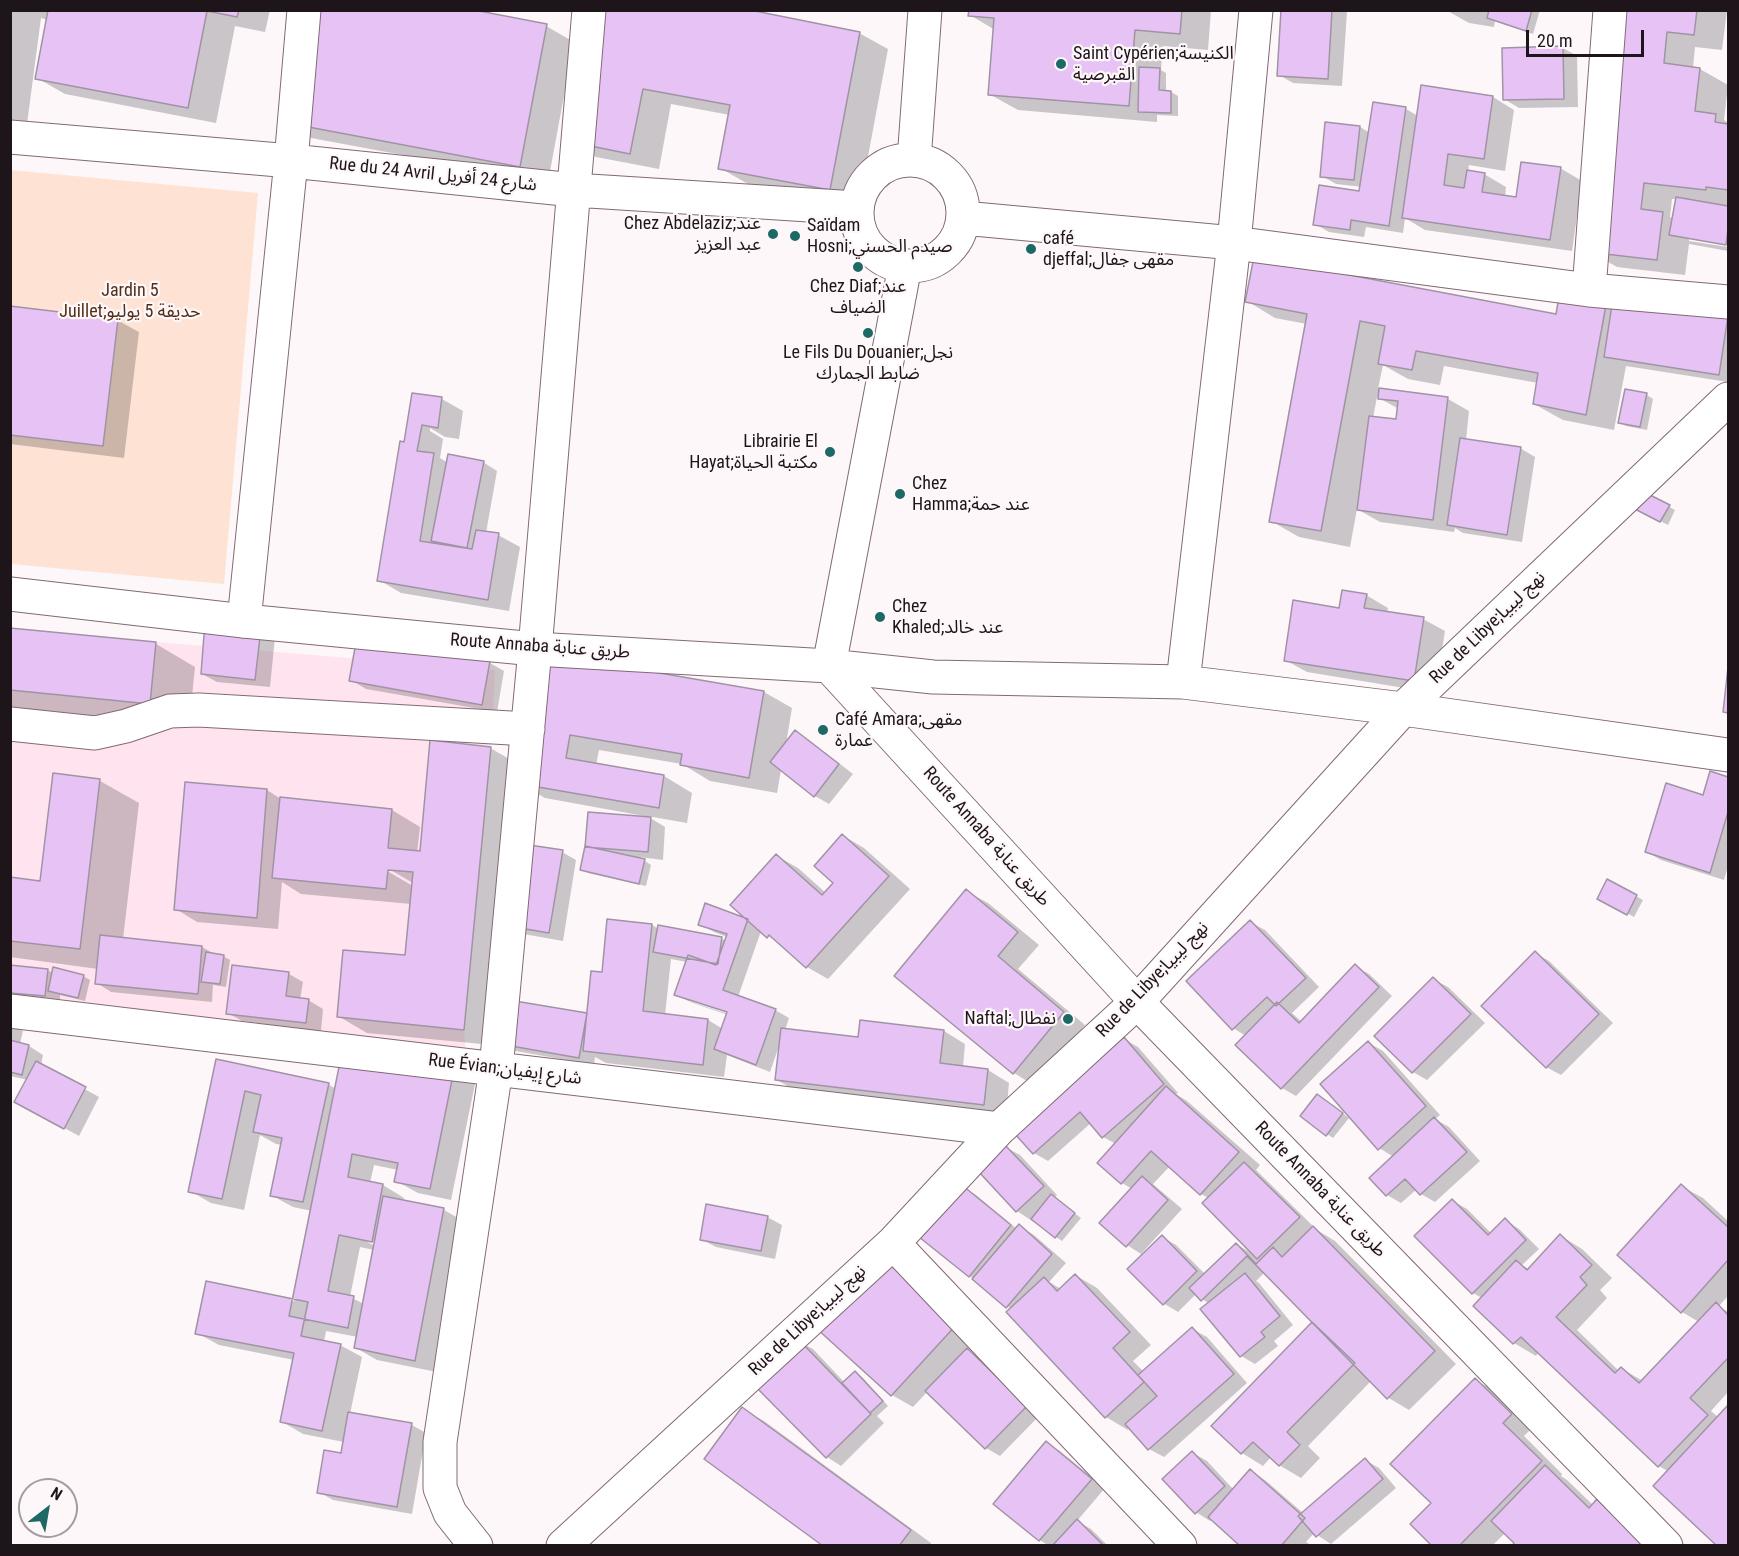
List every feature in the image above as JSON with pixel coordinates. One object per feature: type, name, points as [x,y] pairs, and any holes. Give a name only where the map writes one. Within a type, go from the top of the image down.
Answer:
[{"type":"street","points":[[244,621],[291,161],[303,10]]},
{"type":"street","points":[[476,1545],[450,1513],[440,1488],[440,1442],[496,1069],[528,729],[589,10]]},
{"type":"street","points":[[914,160],[925,10]]},
{"type":"street","points":[[1183,682],[1234,243],[1256,10]]},
{"type":"street","points":[[1589,290],[1610,10]]},
{"type":"street","name":"Rue du 24 Avril شارع 24 أفريل","points":[[10,137],[291,161],[574,190],[856,208]]},
{"type":"street","points":[[914,160],[930,164],[945,173],[955,186],[962,201],[963,218],[959,234],[950,248],[937,258],[922,264],[905,266],[874,253],[864,240],[858,225],[856,208],[869,178],[882,167],[897,161],[914,160]]},
{"type":"street","points":[[963,218],[1234,243],[1589,290],[1728,302]]},
{"type":"street","points":[[905,266],[829,666],[933,676],[1183,682],[1403,709],[1728,755]]},
{"type":"street","name":"Rue de Libye;نهج ليبيا","points":[[563,1545],[893,1243],[999,1129],[1137,1002],[1403,709],[1728,399]]},
{"type":"street","name":"Route Annaba طريق عنابة","points":[[10,594],[244,621],[535,649],[829,666],[1137,1002],[1666,1545]]},
{"type":"street","points":[[10,724],[95,733],[126,726],[170,711],[199,710],[528,729]]},
{"type":"street","name":"Rue Évian;شارع إيفيان","points":[[10,1011],[999,1129]]},
{"type":"street","points":[[893,1243],[1179,1545]]},
{"type":"shaded area","points":[[11,628],[495,670],[491,747],[464,1030],[466,1051],[11,993]]},
{"type":"green space","name":"Jardin 5 Juillet;حديقة 5 يوليو","points":[[10,170],[258,193],[224,584],[11,564]]},
{"type":"building","points":[[48,10],[239,10],[237,17],[207,11],[188,108],[35,79]]},
{"type":"building","points":[[303,10],[474,10],[547,24],[520,167],[282,122]]},
{"type":"building","points":[[591,10],[750,10],[860,32],[830,190],[718,169],[730,105],[643,89],[630,154],[566,141]]},
{"type":"building","name":"Saint Cypérien;الكنيسة القبرصية","points":[[969,10],[1182,10],[1180,34],[1135,30],[1129,106],[988,95],[994,18],[968,16]]},
{"type":"building","points":[[1281,10],[1332,10],[1328,79],[1277,76]]},
{"type":"building","points":[[1489,10],[1532,10],[1526,31],[1487,18]]},
{"type":"building","points":[[1609,10],[1697,10],[1694,35],[1667,32],[1664,63],[1700,68],[1695,111],[1716,114],[1715,122],[1728,124],[1728,190],[1706,187],[1706,190],[1644,183],[1641,209],[1663,212],[1657,260],[1588,252]]},
{"type":"building","points":[[1563,46],[1564,99],[1503,100],[1502,48]]},
{"type":"building","points":[[1139,67],[1160,68],[1159,90],[1171,91],[1171,113],[1138,112]]},
{"type":"building","points":[[1421,85],[1493,96],[1484,159],[1448,154],[1444,185],[1464,188],[1467,170],[1485,173],[1482,192],[1516,197],[1521,162],[1561,167],[1550,240],[1402,218]]},
{"type":"building","points":[[1373,102],[1406,107],[1389,226],[1351,220],[1350,230],[1313,225],[1319,185],[1359,191]]},
{"type":"building","points":[[1325,122],[1360,126],[1354,180],[1320,177]]},
{"type":"building","points":[[1676,197],[1728,206],[1726,245],[1669,235]]},
{"type":"building","points":[[1254,257],[1556,314],[1561,285],[1608,294],[1586,415],[1533,404],[1538,373],[1416,351],[1412,370],[1378,364],[1385,326],[1360,321],[1321,531],[1269,522],[1307,314],[1245,302]]},
{"type":"building","points":[[1613,298],[1728,316],[1719,375],[1604,357]]},
{"type":"building","points":[[10,306],[118,319],[103,446],[10,435]]},
{"type":"building","points":[[1379,388],[1448,397],[1433,520],[1357,510],[1369,416],[1396,419],[1398,401],[1378,399]]},
{"type":"building","points":[[1625,389],[1647,393],[1640,427],[1618,423]]},
{"type":"building","points":[[412,393],[442,397],[438,428],[422,425],[417,451],[434,453],[420,541],[472,549],[476,530],[499,533],[488,600],[377,581],[400,441],[404,442]]},
{"type":"building","points":[[1460,438],[1521,447],[1507,535],[1447,525]]},
{"type":"building","points":[[448,454],[484,461],[467,548],[431,541]]},
{"type":"building","points":[[1640,490],[1670,505],[1660,522],[1631,507]]},
{"type":"building","points":[[1342,590],[1367,594],[1364,608],[1424,617],[1414,681],[1284,661],[1293,600],[1339,608]]},
{"type":"building","points":[[205,622],[261,628],[255,680],[201,674]]},
{"type":"building","points":[[10,628],[156,642],[150,704],[10,690]]},
{"type":"building","points":[[357,637],[490,661],[482,705],[349,681]]},
{"type":"building","points":[[538,652],[764,691],[749,778],[680,765],[682,754],[570,735],[566,758],[664,775],[659,808],[515,783]]},
{"type":"building","points":[[1728,667],[1728,713],[1723,712]]},
{"type":"building","points":[[795,730],[839,764],[814,797],[770,762]]},
{"type":"building","points":[[430,740],[491,747],[464,1030],[337,1017],[343,950],[405,955],[413,872],[388,870],[386,889],[272,878],[280,797],[392,809],[388,848],[420,851]]},
{"type":"building","points":[[1710,771],[1728,777],[1728,812],[1710,873],[1645,852],[1666,783],[1703,795]]},
{"type":"building","points":[[53,773],[100,779],[80,949],[10,941],[10,877],[40,881]]},
{"type":"building","points":[[185,782],[267,789],[257,918],[174,910]]},
{"type":"building","points":[[588,812],[651,817],[648,852],[585,847]]},
{"type":"building","points":[[842,834],[889,876],[806,968],[730,905],[776,854],[822,895],[833,883],[814,866]]},
{"type":"building","points":[[516,843],[563,850],[549,933],[502,925]]},
{"type":"building","points":[[585,846],[645,859],[639,884],[580,870]]},
{"type":"building","points":[[1607,879],[1637,895],[1627,915],[1597,899]]},
{"type":"building","points":[[966,889],[1018,932],[998,956],[1064,1012],[1013,1074],[894,976]]},
{"type":"building","points":[[705,903],[748,919],[723,990],[776,1009],[756,1065],[714,1049],[727,1012],[674,995],[688,955],[716,965],[727,934],[698,925]]},
{"type":"building","points":[[607,919],[652,924],[643,1011],[708,1019],[703,1065],[583,1051],[591,971],[602,972]]},
{"type":"building","points":[[1250,920],[1306,978],[1276,1006],[1267,997],[1232,1030],[1186,981]]},
{"type":"building","points":[[658,925],[722,937],[718,964],[653,952]]},
{"type":"building","points":[[100,935],[202,946],[198,994],[95,984]]},
{"type":"building","points":[[1535,951],[1599,1014],[1546,1068],[1481,1006]]},
{"type":"building","points":[[206,952],[224,955],[220,984],[201,982]]},
{"type":"building","points":[[1355,964],[1379,987],[1281,1089],[1235,1045],[1277,1002],[1299,1023]]},
{"type":"building","points":[[10,965],[48,969],[45,996],[10,993]]},
{"type":"building","points":[[232,965],[289,972],[286,996],[309,999],[306,1023],[226,1014]]},
{"type":"building","points":[[53,967],[84,975],[78,998],[48,991]]},
{"type":"building","points":[[1433,977],[1471,1014],[1412,1073],[1374,1036]]},
{"type":"building","points":[[491,997],[587,1013],[579,1058],[483,1041]]},
{"type":"building","points":[[860,1020],[944,1030],[940,1063],[988,1069],[984,1105],[775,1080],[781,1028],[858,1037]]},
{"type":"building","points":[[1124,1037],[1164,1084],[1102,1138],[1080,1112],[1033,1154],[1014,1133]]},
{"type":"building","points":[[10,1040],[29,1045],[22,1075],[10,1072]]},
{"type":"building","points":[[1368,1041],[1426,1106],[1378,1150],[1320,1084]]},
{"type":"building","points":[[343,1047],[454,1070],[430,1189],[394,1182],[398,1163],[352,1154],[348,1177],[383,1184],[372,1242],[339,1235],[328,1291],[354,1296],[348,1328],[289,1316]]},
{"type":"building","points":[[216,1059],[329,1083],[303,1202],[270,1196],[282,1138],[253,1132],[261,1095],[245,1091],[222,1199],[188,1192]]},
{"type":"building","points":[[36,1061],[86,1087],[64,1129],[14,1102]]},
{"type":"building","points":[[1166,1086],[1239,1152],[1200,1195],[1151,1151],[1121,1184],[1097,1163]]},
{"type":"building","points":[[1317,1094],[1343,1113],[1326,1136],[1300,1116]]},
{"type":"building","points":[[1434,1117],[1467,1152],[1420,1195],[1405,1179],[1386,1196],[1369,1178]]},
{"type":"building","points":[[1005,1145],[1044,1186],[1016,1212],[978,1171]]},
{"type":"building","points":[[1244,1162],[1300,1217],[1257,1259],[1202,1203]]},
{"type":"building","points":[[1142,1176],[1168,1200],[1126,1247],[1099,1223]]},
{"type":"building","points":[[1681,1184],[1728,1227],[1728,1260],[1681,1313],[1617,1255]]},
{"type":"building","points":[[962,1185],[1011,1225],[969,1277],[919,1237]]},
{"type":"building","points":[[1051,1194],[1075,1213],[1055,1238],[1031,1219]]},
{"type":"building","points":[[383,1196],[444,1208],[415,1361],[354,1348]]},
{"type":"building","points":[[1452,1199],[1488,1235],[1505,1218],[1526,1240],[1472,1294],[1414,1236]]},
{"type":"building","points":[[706,1204],[768,1216],[761,1251],[700,1240]]},
{"type":"building","points":[[1019,1224],[1052,1254],[1006,1308],[972,1279]]},
{"type":"building","points":[[1313,1226],[1435,1351],[1387,1399],[1247,1256],[1201,1301],[1189,1288],[1236,1243],[1256,1264],[1273,1247],[1282,1257]]},
{"type":"building","points":[[1560,1234],[1592,1265],[1580,1277],[1587,1285],[1556,1317],[1615,1373],[1621,1367],[1639,1383],[1716,1302],[1728,1315],[1728,1358],[1690,1398],[1708,1415],[1658,1467],[1521,1337],[1513,1344],[1473,1306],[1516,1260],[1527,1270]]},
{"type":"building","points":[[1162,1235],[1197,1271],[1163,1305],[1127,1269]]},
{"type":"building","points":[[895,1242],[970,1310],[891,1396],[816,1328]]},
{"type":"building","points":[[1245,1273],[1280,1316],[1261,1332],[1265,1337],[1240,1357],[1200,1309]]},
{"type":"building","points":[[1075,1274],[1130,1332],[1113,1348],[1144,1382],[1105,1418],[1006,1312],[1044,1277],[1057,1291]]},
{"type":"building","points":[[206,1281],[308,1302],[301,1336],[341,1344],[322,1431],[280,1422],[294,1353],[195,1334]]},
{"type":"building","points":[[1312,1322],[1355,1363],[1287,1432],[1300,1445],[1279,1466],[1253,1442],[1241,1454],[1211,1426]]},
{"type":"building","points":[[1192,1327],[1234,1374],[1148,1450],[1125,1424],[1157,1396],[1138,1375]]},
{"type":"building","points":[[798,1339],[871,1414],[826,1458],[752,1383]]},
{"type":"building","points":[[967,1348],[1027,1406],[985,1449],[925,1391]]},
{"type":"building","points":[[855,1371],[883,1401],[870,1413],[842,1383]]},
{"type":"building","points":[[1475,1378],[1512,1414],[1503,1423],[1542,1461],[1459,1546],[1432,1546],[1410,1524],[1431,1503],[1390,1464]]},
{"type":"building","points":[[1728,1405],[1728,1546],[1717,1546],[1653,1486]]},
{"type":"building","points":[[742,1407],[911,1530],[899,1546],[823,1546],[704,1459]]},
{"type":"building","points":[[348,1412],[412,1423],[397,1507],[317,1493],[324,1450],[341,1453]]},
{"type":"building","points":[[1046,1441],[1092,1479],[1039,1541],[993,1504]]},
{"type":"building","points":[[1192,1451],[1225,1486],[1195,1514],[1162,1479]]},
{"type":"building","points":[[1365,1458],[1383,1479],[1316,1537],[1298,1516]]},
{"type":"building","points":[[1545,1465],[1589,1508],[1597,1499],[1644,1546],[1512,1546],[1514,1543],[1491,1521]]},
{"type":"building","points":[[1250,1469],[1305,1518],[1281,1546],[1240,1546],[1208,1517]]},
{"type":"building","points":[[1077,1519],[1104,1546],[1052,1546]]},
{"type":"place","name":"Saint Cypérien;الكنيسة القبرصية","points":[[1061,64]]},
{"type":"place","name":"Chez Abdelaziz;عند عبد العزيز","points":[[773,234]]},
{"type":"place","name":"Saïdam Hosni;صيدم الحسني","points":[[795,236]]},
{"type":"place","name":"café djeffal;مقهى جفال","points":[[1031,249]]},
{"type":"place","name":"Chez Diaf;عند الضياف","points":[[858,267]]},
{"type":"place","name":"Le Fils Du Douanier;نجل ضابط الجمارك","points":[[868,333]]},
{"type":"place","name":"Librairie El Hayat;مكتبة الحياة","points":[[830,452]]},
{"type":"place","name":"Chez Hamma;عند حمة","points":[[900,494]]},
{"type":"place","name":"Chez Khaled;عند خالد","points":[[880,617]]},
{"type":"place","name":"Café Amara;مقهى عمارة","points":[[823,730]]},
{"type":"place","name":"Naftal;نفطال","points":[[1068,1019]]}]
